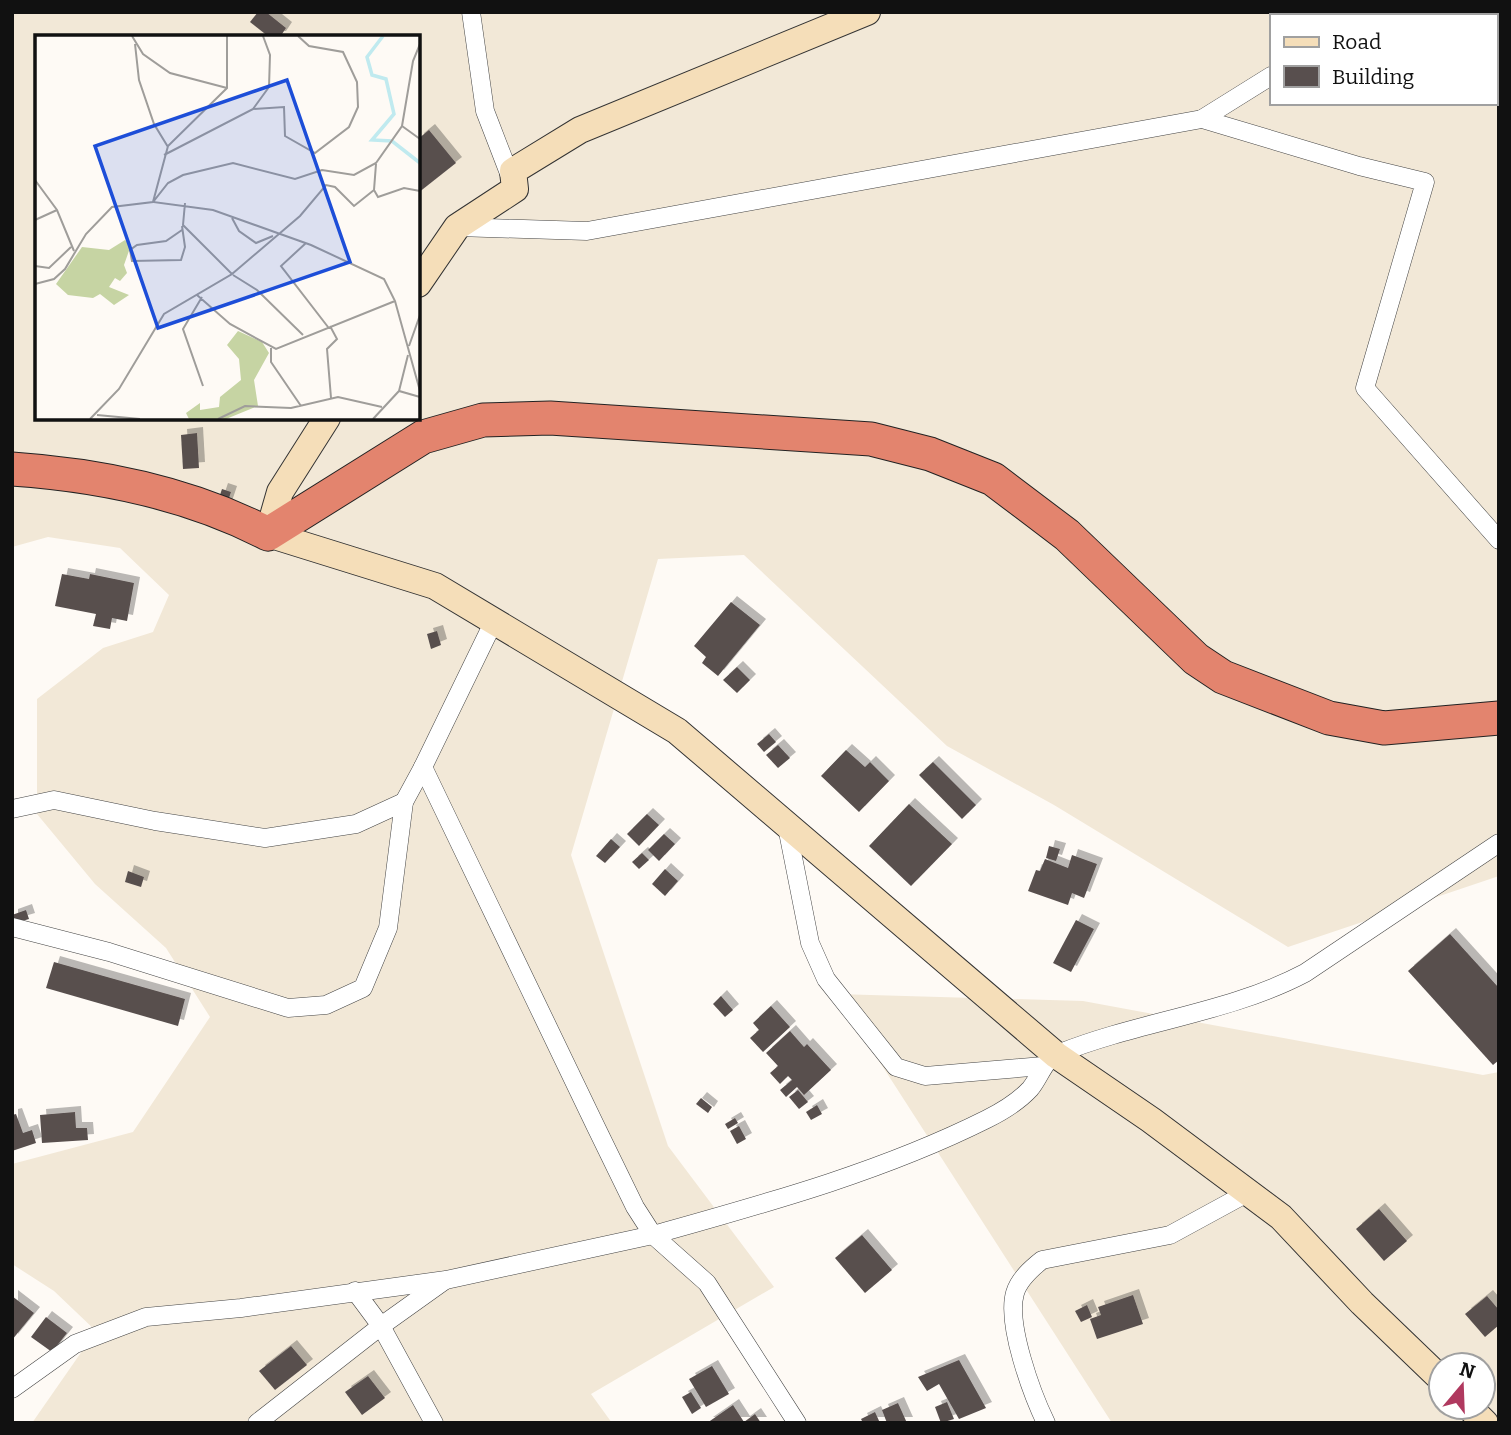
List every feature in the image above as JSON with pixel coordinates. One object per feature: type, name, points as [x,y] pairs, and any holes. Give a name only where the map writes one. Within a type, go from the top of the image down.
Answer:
[{"type":"highway","points":[[12,469],[103,478],[192,502],[236,517],[268,534],[423,437],[483,419],[550,418],[871,439],[930,454],[993,479],[1067,535],[1196,659],[1223,677],[1329,718],[1384,728],[1499,718]]},
{"type":"street","points":[[471,12],[485,111],[515,189]]},
{"type":"street","points":[[515,189],[513,171],[580,130],[867,12]]},
{"type":"street","points":[[457,227],[587,231],[1202,119],[1270,77]]},
{"type":"street","points":[[1202,119],[1359,166],[1425,182],[1365,388],[1499,540]]},
{"type":"street","points":[[420,281],[457,227],[515,189]]},
{"type":"street","points":[[326,420],[280,492],[268,534],[435,586],[677,732],[1049,1060],[1249,1192],[1281,1217],[1362,1303],[1427,1366]]},
{"type":"street","points":[[12,927],[109,952],[288,1008],[326,1005],[363,988],[388,928],[404,802],[494,621]]},
{"type":"street","points":[[423,767],[635,1207],[653,1235],[706,1283],[797,1423]]},
{"type":"street","points":[[12,809],[54,800],[155,821],[265,838],[356,824],[404,802]]},
{"type":"street","points":[[787,827],[810,943],[826,979],[897,1067],[925,1076],[1049,1060],[1122,1032],[1272,990],[1305,973],[1499,843]]},
{"type":"street","points":[[12,1389],[75,1344],[146,1317],[241,1308],[446,1280],[653,1235],[851,1177],[939,1141],[1016,1103],[1032,1086],[1049,1060]]},
{"type":"street","points":[[1046,1423],[1034,1399],[1016,1335],[1015,1293],[1029,1270],[1042,1260],[1170,1235],[1249,1192]]},
{"type":"street","points":[[257,1423],[381,1326],[446,1280]]},
{"type":"street","points":[[355,1291],[381,1326],[434,1423]]},
{"type":"shaded area","points":[[12,12],[1499,12],[1499,876],[1288,947],[1054,805],[947,746],[744,555],[658,559],[571,855],[668,1146],[774,1287],[591,1394],[612,1423],[32,1423],[96,1331],[54,1291],[12,1264],[12,1164],[133,1132],[210,1017],[166,948],[95,884],[37,814],[37,699],[103,648],[153,632],[169,595],[120,548],[48,537],[12,547]]},
{"type":"shaded area","points":[[836,994],[1083,1001],[1483,1075],[1499,1072],[1499,1423],[1112,1423]]},
{"type":"building","points":[[258,12],[266,12],[286,28],[281,35],[266,35],[250,22]]},
{"type":"building","points":[[429,130],[456,163],[420,191],[420,137]]},
{"type":"building","points":[[197,433],[199,468],[183,469],[181,435]]},
{"type":"building","points":[[222,489],[231,492],[226,507],[217,504]]},
{"type":"building","points":[[62,574],[89,579],[90,574],[134,583],[127,621],[112,618],[110,629],[93,626],[96,614],[55,606]]},
{"type":"building","points":[[731,602],[760,625],[718,676],[702,663],[706,657],[694,646]]},
{"type":"building","points":[[437,631],[441,645],[431,649],[427,634]]},
{"type":"building","points":[[737,667],[750,680],[737,693],[723,680]]},
{"type":"building","points":[[769,734],[776,742],[764,752],[757,744]]},
{"type":"building","points":[[778,745],[790,758],[778,768],[766,755]]},
{"type":"building","points":[[846,750],[865,767],[870,762],[889,781],[859,812],[821,776]]},
{"type":"building","points":[[933,762],[976,805],[962,819],[919,775]]},
{"type":"building","points":[[909,804],[952,844],[911,886],[869,846]]},
{"type":"building","points":[[647,814],[659,825],[639,846],[627,834]]},
{"type":"building","points":[[664,834],[675,844],[659,861],[648,850]]},
{"type":"building","points":[[611,839],[620,847],[605,863],[596,856]]},
{"type":"building","points":[[1049,846],[1060,849],[1056,861],[1046,858]]},
{"type":"building","points":[[642,853],[649,860],[639,869],[632,862]]},
{"type":"building","points":[[1072,855],[1097,864],[1084,898],[1072,893],[1068,905],[1028,891],[1036,870],[1040,871],[1045,859],[1068,868]]},
{"type":"building","points":[[665,869],[678,881],[665,896],[652,884]]},
{"type":"building","points":[[128,871],[144,877],[141,887],[125,882]]},
{"type":"building","points":[[26,910],[29,919],[12,924],[12,915]]},
{"type":"building","points":[[1076,920],[1094,929],[1071,972],[1053,963]]},
{"type":"building","points":[[1450,934],[1499,988],[1499,1060],[1493,1065],[1408,971]]},
{"type":"building","points":[[54,962],[185,999],[178,1026],[46,988]]},
{"type":"building","points":[[721,996],[733,1010],[725,1017],[713,1004]]},
{"type":"building","points":[[771,1006],[790,1027],[763,1052],[750,1038],[759,1030],[753,1023]]},
{"type":"building","points":[[790,1031],[804,1047],[807,1044],[831,1070],[804,1095],[797,1087],[786,1097],[780,1090],[792,1080],[788,1076],[780,1084],[770,1073],[778,1066],[766,1053]]},
{"type":"building","points":[[798,1090],[808,1102],[799,1109],[789,1097]]},
{"type":"building","points":[[701,1098],[712,1107],[708,1113],[696,1104]]},
{"type":"building","points":[[817,1105],[822,1114],[811,1120],[806,1112]]},
{"type":"building","points":[[75,1112],[76,1128],[87,1128],[88,1140],[42,1143],[40,1115]]},
{"type":"building","points":[[16,1114],[23,1133],[32,1130],[36,1143],[12,1151],[12,1115]]},
{"type":"building","points":[[735,1118],[738,1123],[728,1129],[725,1124]]},
{"type":"building","points":[[739,1126],[746,1139],[737,1144],[730,1131]]},
{"type":"building","points":[[1379,1209],[1407,1241],[1384,1261],[1356,1229]]},
{"type":"building","points":[[862,1235],[892,1270],[865,1293],[835,1258]]},
{"type":"building","points":[[1133,1295],[1143,1324],[1097,1339],[1090,1319],[1101,1315],[1098,1307]]},
{"type":"building","points":[[12,1296],[34,1313],[12,1340]]},
{"type":"building","points":[[1487,1296],[1499,1310],[1499,1325],[1485,1337],[1465,1314]]},
{"type":"building","points":[[1087,1305],[1092,1317],[1081,1322],[1075,1311]]},
{"type":"building","points":[[46,1317],[67,1333],[52,1352],[31,1337]]},
{"type":"building","points":[[291,1346],[307,1365],[275,1390],[259,1371]]},
{"type":"building","points":[[959,1360],[986,1408],[959,1419],[939,1384],[927,1391],[918,1377]]},
{"type":"building","points":[[712,1366],[729,1394],[706,1407],[689,1379]]},
{"type":"building","points":[[368,1376],[385,1398],[362,1415],[345,1392]]},
{"type":"building","points":[[691,1392],[701,1408],[692,1414],[682,1397]]},
{"type":"building","points":[[947,1402],[954,1419],[941,1423],[935,1407]]},
{"type":"building","points":[[898,1403],[907,1423],[887,1423],[882,1410]]},
{"type":"building","points":[[733,1405],[744,1422],[755,1414],[761,1423],[707,1423]]},
{"type":"building","points":[[875,1412],[880,1423],[863,1423],[861,1419]]}]
